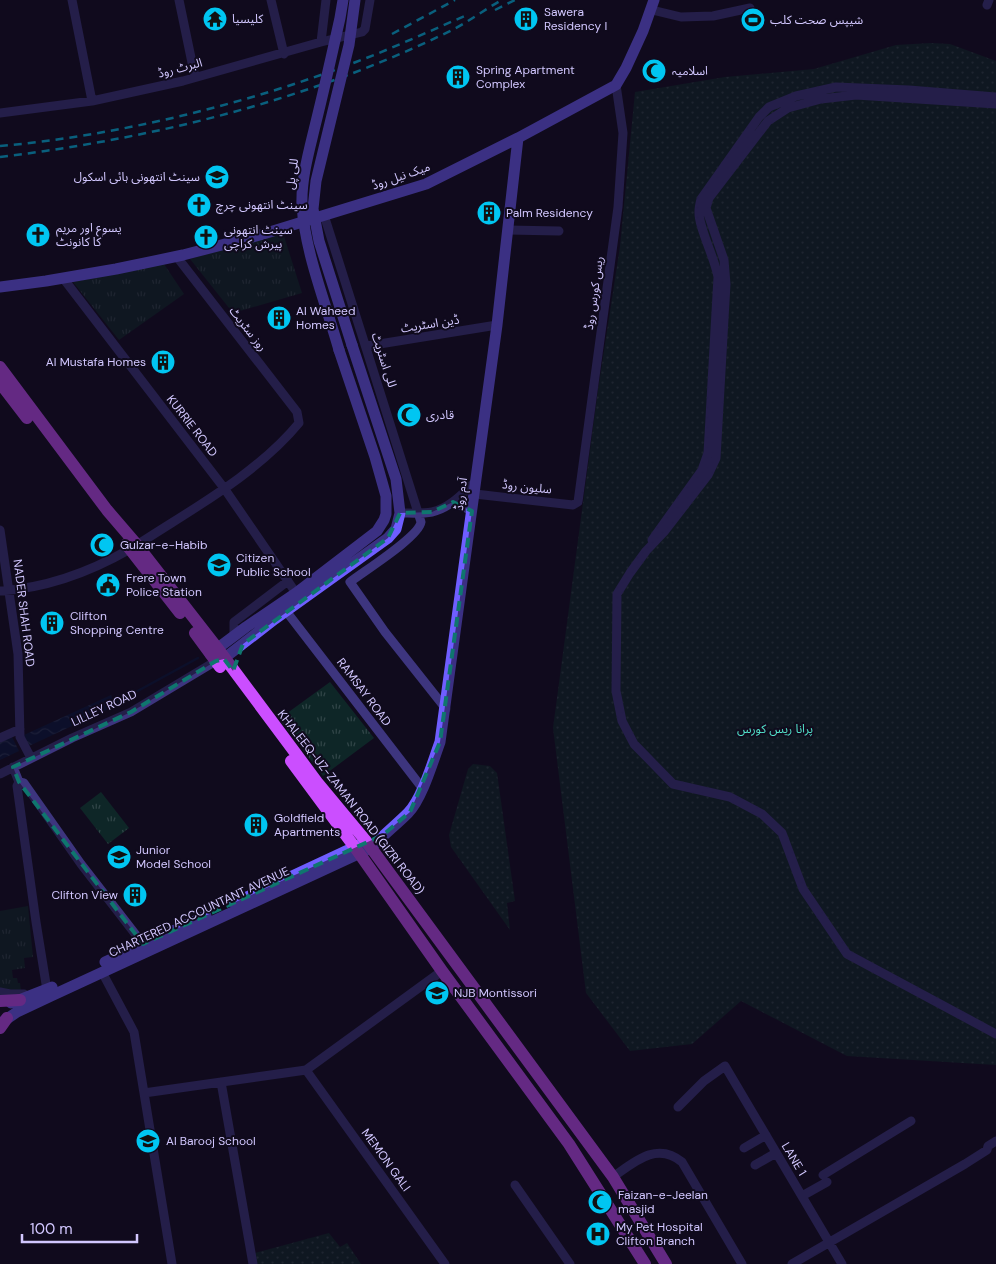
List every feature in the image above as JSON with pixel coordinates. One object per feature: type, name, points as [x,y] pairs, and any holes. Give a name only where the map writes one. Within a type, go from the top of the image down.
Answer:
[{"type":"main road","name":"KHALEEQ-UZ-ZAMAN ROAD (GIZRI ROAD)","points":[[0,367],[107,515]]},
{"type":"main road","name":"KHALEEQ-UZ-ZAMAN ROAD (GIZRI ROAD)","points":[[0,382],[133,547],[516,1046],[613,1177],[666,1264]]},
{"type":"main road","name":"KHALEEQ-UZ-ZAMAN ROAD (GIZRI ROAD)","points":[[217,657],[233,671],[317,782],[363,847],[442,971],[568,1144],[645,1264]]},
{"type":"main road","points":[[0,1001],[20,1000]]},
{"type":"main road","points":[[504,1056],[516,1046]]},
{"type":"street","points":[[72,0],[92,101]]},
{"type":"street","points":[[179,0],[195,77]]},
{"type":"street","points":[[271,0],[284,54]]},
{"type":"street","points":[[321,42],[326,0]]},
{"type":"street","name":"للی پل","points":[[343,0],[310,148],[302,204],[311,255],[339,350],[381,476],[386,496],[386,514]]},
{"type":"street","name":"للی پل","points":[[355,0],[349,45],[316,181],[313,209],[319,241],[396,479],[400,513]]},
{"type":"street","name":"البرٹ روڈ","points":[[0,113],[92,101],[183,81],[362,32],[366,23],[370,0]]},
{"type":"street","points":[[616,84],[636,48],[653,5],[681,17],[713,16],[750,8]]},
{"type":"street","name":"میک نیل روڈ","points":[[0,287],[63,278],[177,257],[260,235],[426,184],[518,138],[616,84]]},
{"type":"street","name":"ریس کورس روڈ","points":[[576,504],[578,502],[618,207],[623,133],[616,84]]},
{"type":"street","points":[[646,551],[653,536],[702,470],[708,453],[718,276],[716,263],[698,212],[701,199],[759,117],[769,107],[796,96],[836,87],[996,97]]},
{"type":"street","points":[[996,104],[856,95],[821,99],[788,108],[768,121],[709,198],[706,208],[724,260],[726,284],[716,458],[708,475],[664,532],[646,551],[617,594],[616,691],[622,721],[634,744],[673,784],[730,797],[762,814],[782,833],[803,889],[846,954],[996,1034]]},
{"type":"street","name":"آدم روڈ","points":[[363,847],[383,834],[410,812],[422,788],[440,742],[475,494],[518,138]]},
{"type":"street","name":"للی اسٹریٹ","points":[[324,215],[419,513]]},
{"type":"street","points":[[508,230],[559,231]]},
{"type":"street","name":"روز سٹریٹ","points":[[177,257],[299,417],[299,423],[287,438],[272,452],[224,488]]},
{"type":"street","name":"KURRIE ROAD","points":[[63,278],[224,488],[296,593]]},
{"type":"street","name":"ڈین اسٹریٹ","points":[[367,346],[496,325]]},
{"type":"street","points":[[238,640],[286,611],[388,538],[396,529],[400,513],[432,512],[452,502],[476,481]]},
{"type":"street","points":[[5,591],[59,581],[102,565],[224,488]]},
{"type":"street","name":"سلیون روڈ","points":[[475,494],[576,504]]},
{"type":"street","points":[[452,502],[472,511]]},
{"type":"street","points":[[419,513],[421,522],[417,532],[350,582],[385,632],[446,710]]},
{"type":"street","name":"LILLEY ROAD","points":[[0,774],[131,712],[217,657],[377,531],[386,514]]},
{"type":"street","name":"NADER SHAH ROAD","points":[[0,530],[5,591],[18,654],[20,737],[31,758]]},
{"type":"street","points":[[233,671],[238,640],[234,622],[288,581]]},
{"type":"street","name":"RAMSAY ROAD","points":[[286,611],[422,788]]},
{"type":"street","points":[[0,738],[20,729]]},
{"type":"street","points":[[13,767],[19,782],[20,806],[36,922],[48,990]]},
{"type":"street","points":[[19,782],[24,783],[81,864],[144,944]]},
{"type":"street","name":"CHARTERED ACCOUNTANT AVENUE","points":[[48,990],[273,884],[363,847]]},
{"type":"street","name":"CHARTERED ACCOUNTANT AVENUE","points":[[48,990],[102,972],[363,847]]},
{"type":"street","points":[[144,1093],[306,1070],[442,971]]},
{"type":"street","points":[[102,972],[134,1032],[172,1264]]},
{"type":"street","points":[[0,992],[24,994],[48,990]]},
{"type":"street","points":[[2,1019],[20,1000],[48,990]]},
{"type":"street","points":[[2,1019],[48,990]]},
{"type":"street","name":"LANE 1","points":[[678,1106],[704,1081],[725,1066],[842,1264]]},
{"type":"street","name":"MEMON GALI","points":[[306,1070],[445,1264]]},
{"type":"street","points":[[220,1082],[253,1264]]},
{"type":"street","points":[[802,1196],[825,1178],[910,1121]]},
{"type":"street","points":[[744,1148],[766,1135]]},
{"type":"street","points":[[792,1264],[980,1155],[987,1150],[988,1146],[996,1141]]},
{"type":"street","points":[[613,1177],[642,1157],[659,1152],[674,1154],[682,1162],[742,1264]]},
{"type":"street","points":[[755,1165],[776,1153]]},
{"type":"street","points":[[515,1185],[570,1264]]},
{"type":"highlighted area","points":[[453,502],[472,511],[440,742],[410,812],[383,835],[143,944],[19,782],[13,767],[131,712],[216,661],[224,659],[233,671],[243,644],[388,538],[400,513],[432,512]]},
{"type":"green space","name":"پرانا ریس کورس","points":[[950,44],[996,61],[996,1065],[847,1056],[741,1001],[692,1044],[630,1051],[586,993],[553,728],[598,390],[620,246],[635,92],[725,77],[814,69],[896,45]]},
{"type":"green space","points":[[283,233],[302,293],[233,313],[190,259]]},
{"type":"green space","points":[[164,264],[184,294],[119,340],[73,282]]},
{"type":"green space","points":[[330,682],[374,738],[323,776],[279,719]]},
{"type":"green space","points":[[473,764],[490,766],[497,773],[515,901],[507,903],[510,930],[451,847],[449,835],[468,769]]},
{"type":"green space","points":[[101,792],[129,828],[108,844],[80,808]]},
{"type":"green space","points":[[28,906],[33,957],[24,958],[25,968],[12,970],[13,978],[17,978],[18,983],[20,983],[21,991],[0,989],[0,911]]},
{"type":"green space","points":[[329,1233],[340,1247],[347,1243],[361,1264],[253,1264],[251,1254]]},
{"type":"water","points":[[111,695],[115,706],[29,746],[24,735]]},
{"type":"water","points":[[11,735],[19,751],[0,760],[0,740]]},
{"type":"waterway","points":[[112,705],[198,658]]},
{"type":"railway","points":[[392,34],[455,0]]},
{"type":"railway","points":[[495,10],[515,0]]},
{"type":"railway","points":[[0,157],[58,149],[174,127],[288,96],[398,55],[452,30],[500,1]]},
{"type":"railway","points":[[0,146],[89,135],[181,116],[226,104],[356,62],[467,15]]},
{"type":"place","name":"کلیسیا","points":[[215,19]]},
{"type":"place","name":"Sawera Residency I","points":[[526,19]]},
{"type":"place","name":"شیپس صحت کلب","points":[[753,20]]},
{"type":"place","name":"اسلامیہ","points":[[654,71]]},
{"type":"place","name":"Spring Apartment Complex","points":[[458,77]]},
{"type":"place","name":"سینٹ انتھونی ہائی اسکول","points":[[217,177]]},
{"type":"place","name":"سینٹ انتھونی چرچ","points":[[199,205]]},
{"type":"place","name":"Palm Residency","points":[[489,213]]},
{"type":"place","name":"یسوع اور مریم کا کانونٹ","points":[[38,235]]},
{"type":"place","name":"سینٹ انتھونی پیرش کراچی","points":[[206,237]]},
{"type":"place","name":"Al Waheed Homes","points":[[279,318]]},
{"type":"place","name":"Al Mustafa Homes","points":[[163,362]]},
{"type":"place","name":"قادری","points":[[409,415]]},
{"type":"place","name":"Gulzar-e-Habib","points":[[102,545]]},
{"type":"place","name":"Citizen Public School","points":[[219,565]]},
{"type":"place","name":"Frere Town Police Station","points":[[108,585]]},
{"type":"place","name":"Clifton Shopping Centre","points":[[52,623]]},
{"type":"place","name":"Goldfield Apartments","points":[[256,825]]},
{"type":"place","name":"Junior Model School","points":[[119,857]]},
{"type":"place","name":"Clifton View","points":[[135,895]]},
{"type":"place","name":"NJB Montissori","points":[[437,993]]},
{"type":"place","name":"Al Barooj School","points":[[148,1141]]},
{"type":"place","name":"Faizan-e-Jeelan masjid","points":[[600,1202]]},
{"type":"place","name":"My Pet Hospital Clifton Branch","points":[[598,1234]]}]
